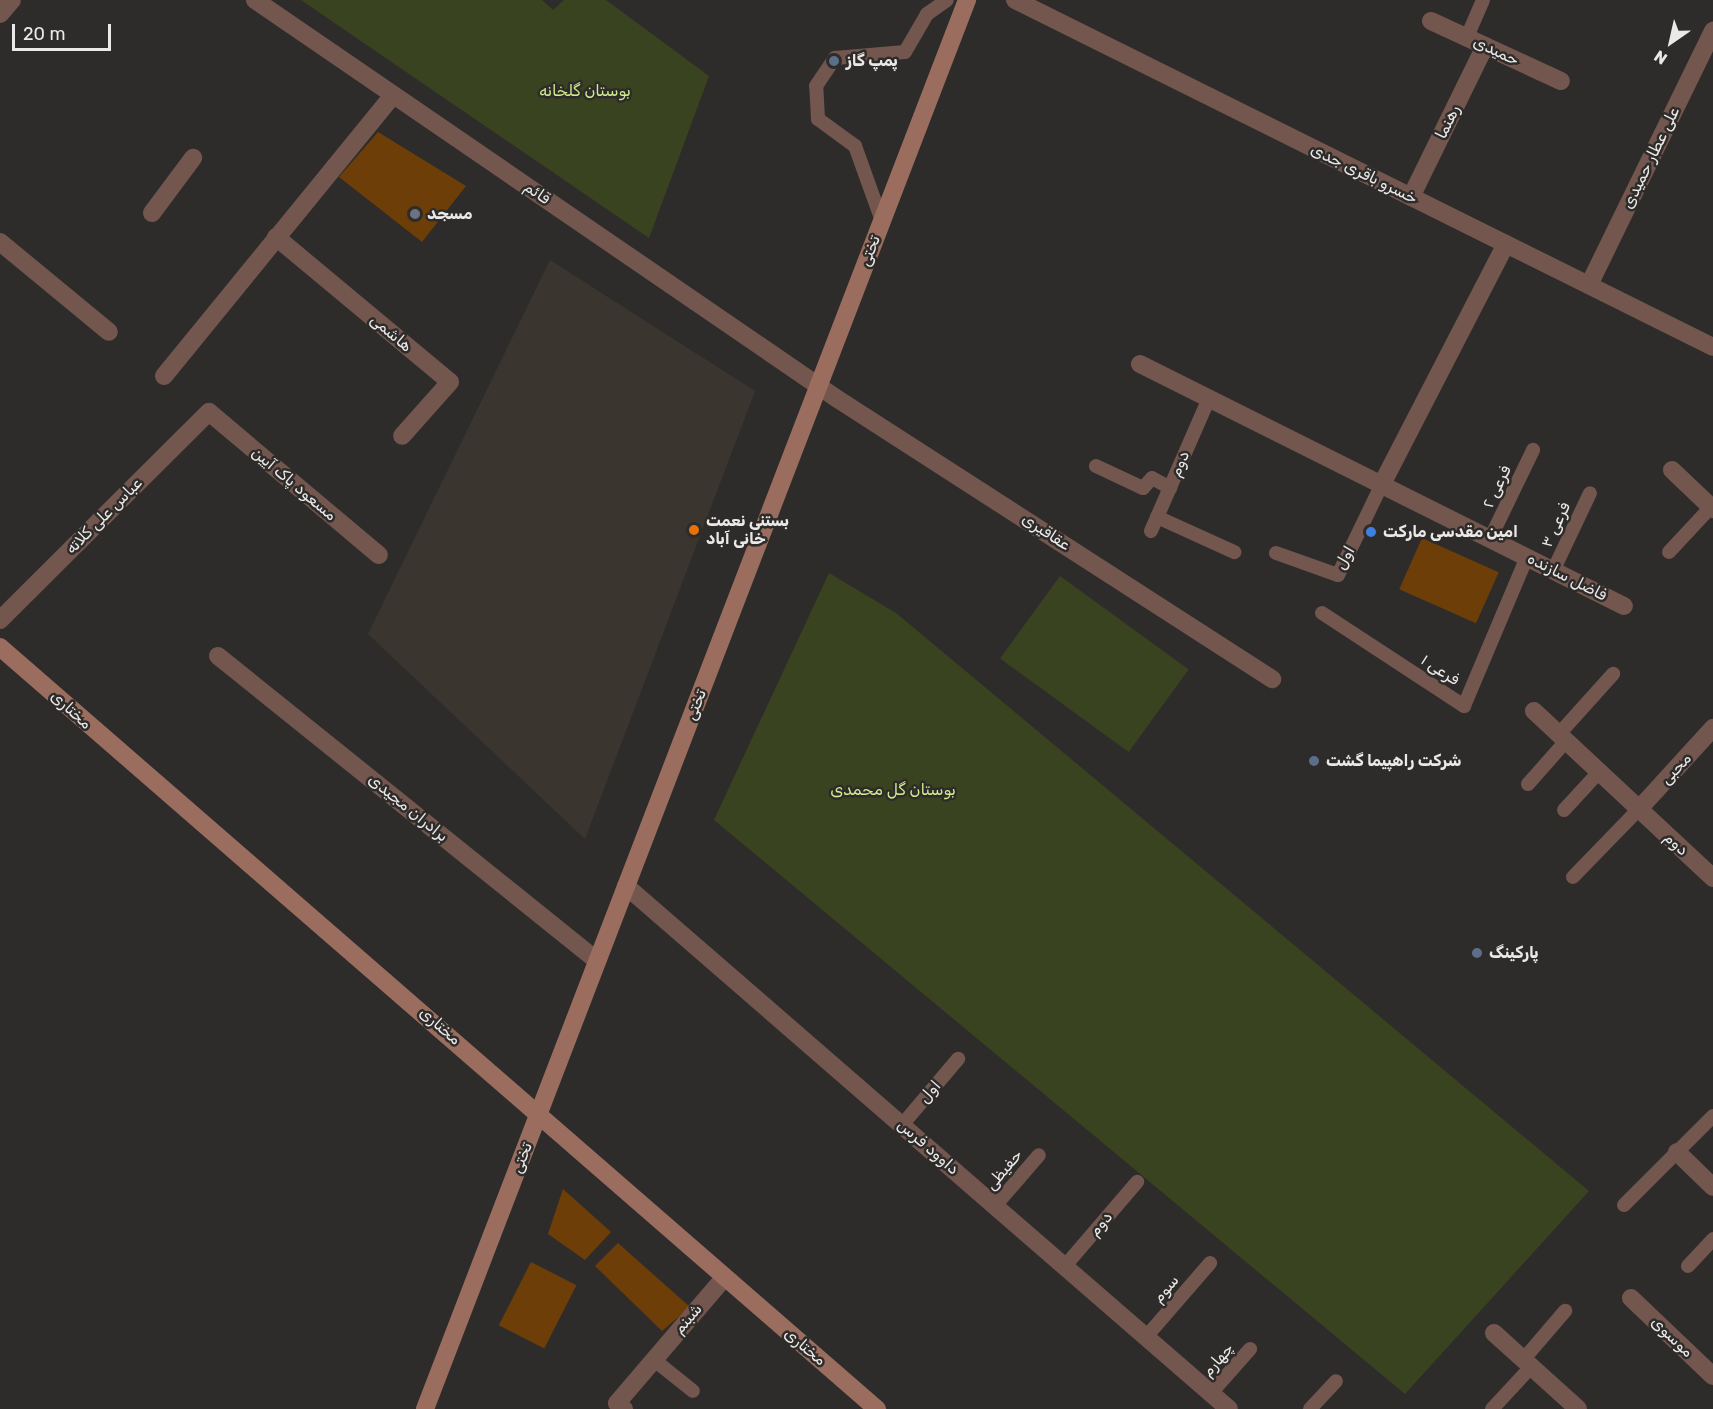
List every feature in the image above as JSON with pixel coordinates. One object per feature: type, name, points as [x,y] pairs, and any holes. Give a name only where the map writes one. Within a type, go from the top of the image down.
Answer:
[{"type":"main road","name":"تختی","points":[[425,1409],[545,1120],[597,961],[967,0]]},
{"type":"main road","name":"مختاری","points":[[0,646],[545,1120],[868,1406]]},
{"type":"street","points":[[0,14],[12,0]]},
{"type":"street","name":"قائم","points":[[255,0],[819,386]]},
{"type":"street","name":"خسرو باقری جدی","points":[[1015,0],[1713,347]]},
{"type":"street","name":"حمیدی","points":[[1431,21],[1561,81]]},
{"type":"street","name":"علی عطار حمیدی","points":[[1589,285],[1713,31]]},
{"type":"street","name":"رهنما","points":[[1411,197],[1485,46]]},
{"type":"street","points":[[164,376],[393,95]]},
{"type":"street","points":[[153,213],[193,158]]},
{"type":"street","name":"هاشمی","points":[[276,237],[450,382],[402,436]]},
{"type":"street","points":[[0,242],[109,332]]},
{"type":"street","points":[[1382,484],[1506,244]]},
{"type":"street","name":"فاضل سازنده","points":[[1140,364],[1624,606]]},
{"type":"street","name":"عقاقیری","points":[[819,386],[1272,679]]},
{"type":"street","name":"مسعود پاک آیین","points":[[208,412],[379,555]]},
{"type":"street","name":"عباس علی کلاته","points":[[0,620],[208,412]]},
{"type":"street","points":[[1672,470],[1712,508]]},
{"type":"street","name":"برادران مجیدی","points":[[218,656],[597,961]]},
{"type":"street","points":[[1534,711],[1639,809]]},
{"type":"street","name":"محبی","points":[[1639,809],[1713,728]]},
{"type":"street","name":"دوم","points":[[1639,809],[1713,878]]},
{"type":"street","name":"داوود فرس","points":[[626,886],[1229,1409]]},
{"type":"street","points":[[1677,1152],[1713,1187]]},
{"type":"street","name":"شبنم","points":[[624,1409],[617,1403],[724,1278]]},
{"type":"street","name":"موسوی","points":[[1631,1298],[1713,1376]]},
{"type":"street","points":[[1494,1334],[1578,1409]]},
{"type":"lane","points":[[882,221],[855,146],[818,119],[816,86],[835,58],[905,52],[927,14],[946,0]]},
{"type":"lane","points":[[1467,37],[1483,0]]},
{"type":"lane","name":"دوم","points":[[1151,531],[1209,398]]},
{"type":"lane","name":"فرعی ۲","points":[[1490,538],[1533,450]]},
{"type":"lane","points":[[1096,466],[1143,488],[1152,478],[1170,488]]},
{"type":"lane","name":"اول","points":[[1276,553],[1338,575],[1382,484]]},
{"type":"lane","name":"فرعی ۳","points":[[1553,570],[1590,493]]},
{"type":"lane","points":[[1669,552],[1712,508]]},
{"type":"lane","points":[[1157,517],[1234,552]]},
{"type":"lane","name":"فرعی ۱","points":[[1322,613],[1464,706],[1527,557]]},
{"type":"lane","points":[[1528,784],[1613,674]]},
{"type":"lane","points":[[1564,810],[1599,772]]},
{"type":"lane","points":[[1573,877],[1639,809]]},
{"type":"lane","name":"اول","points":[[902,1125],[958,1059]]},
{"type":"lane","points":[[1624,1205],[1713,1116]]},
{"type":"lane","name":"حفیظی","points":[[995,1206],[1039,1155]]},
{"type":"lane","name":"دوم","points":[[1065,1266],[1137,1182]]},
{"type":"lane","points":[[1688,1266],[1713,1239]]},
{"type":"lane","name":"سوم","points":[[1146,1337],[1210,1263]]},
{"type":"lane","points":[[1492,1409],[1565,1311]]},
{"type":"lane","name":"چهارم","points":[[1211,1393],[1250,1348]]},
{"type":"lane","points":[[653,1359],[693,1390]]},
{"type":"lane","points":[[1310,1409],[1336,1381]]},
{"type":"shaded area","points":[[550,260],[755,391],[585,839],[368,634]]},
{"type":"green space","name":"بوستان گلخانه","points":[[301,0],[542,0],[553,10],[564,0],[606,0],[709,76],[649,238]]},
{"type":"green space","name":"بوستان گل محمدی","points":[[829,573],[896,613],[1589,1191],[1405,1394],[714,820]]},
{"type":"green space","points":[[1060,576],[1189,669],[1129,752],[1000,659]]},
{"type":"building","name":"مسجد","points":[[378,132],[466,186],[422,242],[339,177]]},
{"type":"building","points":[[1422,538],[1499,572],[1476,623],[1399,589]]},
{"type":"building","points":[[563,1189],[611,1232],[585,1260],[548,1234]]},
{"type":"building","points":[[618,1243],[690,1307],[662,1331],[595,1266]]},
{"type":"building","points":[[531,1262],[576,1285],[544,1348],[499,1325]]},
{"type":"place","name":"پمپ گاز","points":[[834,61]]},
{"type":"place","name":"مسجد","points":[[415,214]]},
{"type":"place","name":"بستنی نعمت خانی آباد","points":[[694,530]]},
{"type":"place","name":"امین مقدسی مارکت","points":[[1371,532]]},
{"type":"place","name":"شركت راهپيما گشت","points":[[1314,761]]},
{"type":"place","name":"پارکینگ","points":[[1477,953]]}]
